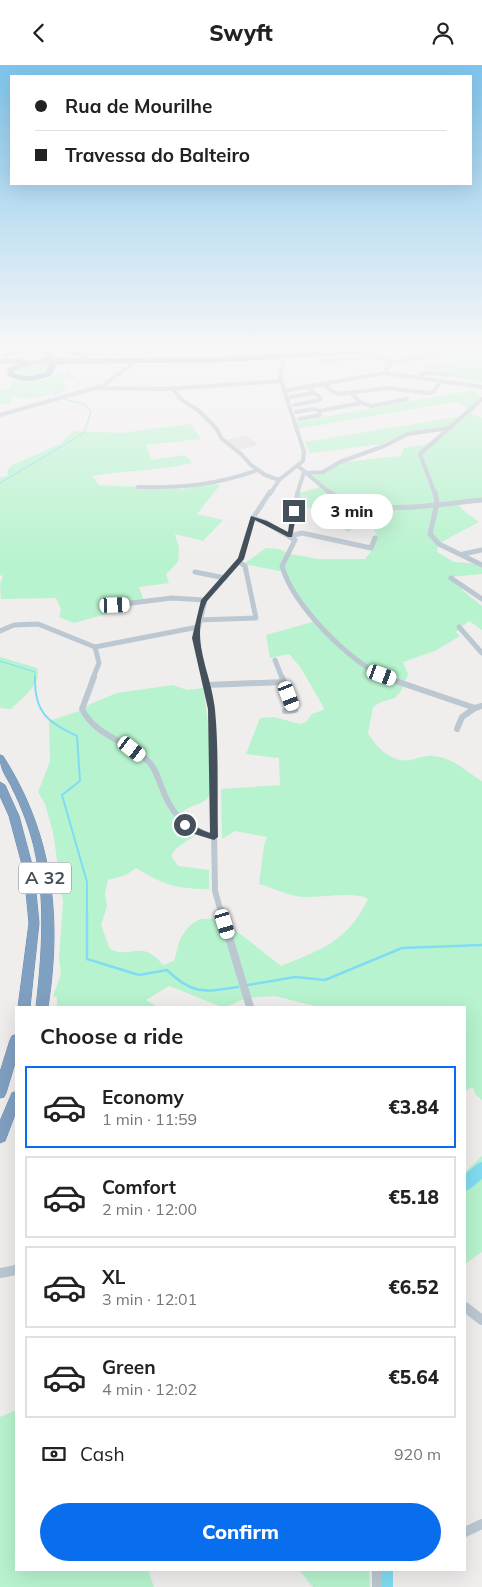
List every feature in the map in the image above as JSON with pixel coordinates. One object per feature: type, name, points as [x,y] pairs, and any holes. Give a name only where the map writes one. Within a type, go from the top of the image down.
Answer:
[{"type":"highway","name":"A 32","points":[[0,758],[29,812],[37,836],[43,866],[49,920],[47,969],[42,1006]]},
{"type":"highway","name":"A 32","points":[[0,785],[14,815],[29,872],[34,923],[24,1006]]},
{"type":"highway","points":[[0,1093],[15,1043]]},
{"type":"highway","points":[[0,1137],[15,1100]]},
{"type":"street","points":[[207,419],[216,428],[222,439],[258,470],[279,480]]},
{"type":"street","points":[[250,1006],[215,891],[212,709],[196,638],[204,600],[239,562],[252,518],[279,480],[302,463],[304,452],[293,419]]},
{"type":"street","points":[[459,419],[420,454],[434,487],[437,503],[430,534],[438,543],[482,565]]},
{"type":"street","points":[[305,472],[323,472],[340,462],[384,446],[408,434],[449,428]]},
{"type":"street","points":[[298,466],[330,493],[352,503],[376,506],[482,500]]},
{"type":"street","points":[[138,487],[200,486],[230,481],[258,470]]},
{"type":"street","points":[[290,536],[296,498],[305,472]]},
{"type":"street","points":[[252,518],[265,522],[290,536],[295,543],[283,559],[282,565],[285,579],[312,616],[353,655],[372,671],[474,708]]},
{"type":"street","points":[[290,536],[302,533],[371,548],[375,538]]},
{"type":"street","points":[[463,554],[482,550]]},
{"type":"street","points":[[199,619],[256,618],[245,566],[239,562]]},
{"type":"street","points":[[195,572],[225,578]]},
{"type":"street","points":[[451,578],[482,599]]},
{"type":"street","points":[[114,609],[115,605],[143,603],[184,596],[204,600]]},
{"type":"street","points":[[0,631],[18,623],[27,622],[58,631],[85,645],[96,647],[198,627]]},
{"type":"street","points":[[459,627],[482,653]]},
{"type":"street","points":[[96,647],[99,663],[82,709],[92,726],[132,749],[147,761],[155,770],[163,793],[176,818],[194,831],[214,837]]},
{"type":"street","points":[[274,660],[295,710],[285,711]]},
{"type":"street","points":[[207,685],[284,682]]},
{"type":"street","points":[[457,729],[462,717],[474,708],[482,706]]},
{"type":"street","points":[[0,1273],[15,1270]]},
{"type":"street","points":[[466,1308],[482,1320]]},
{"type":"street","points":[[466,1532],[482,1524]]},
{"type":"street","points":[[377,1571],[377,1587]]},
{"type":"shaded area","points":[[246,435],[258,445],[239,450],[226,440]]},
{"type":"green space","points":[[313,419],[356,419],[298,429],[297,422]]},
{"type":"green space","points":[[445,419],[482,419],[482,499],[456,502],[464,511],[479,522],[438,544],[437,552],[454,562],[480,564],[482,567],[482,574],[451,577],[467,588],[462,590],[482,606],[482,630],[469,621],[456,632],[460,636],[435,651],[403,662],[408,674],[401,691],[395,698],[381,702],[373,707],[368,733],[380,749],[391,757],[404,760],[428,756],[442,758],[455,763],[482,781],[482,1100],[476,1095],[473,1087],[466,1090],[466,1006],[314,1006],[275,996],[246,998],[228,1006],[219,1006],[169,986],[146,1000],[156,1006],[57,1006],[57,997],[53,996],[61,974],[59,959],[63,902],[53,832],[45,804],[38,792],[50,761],[49,721],[82,710],[90,704],[117,693],[173,685],[187,690],[203,688],[210,745],[211,790],[206,800],[186,809],[179,817],[197,833],[176,849],[171,856],[178,866],[209,870],[209,889],[171,885],[136,868],[126,875],[108,880],[105,893],[107,906],[101,925],[110,949],[118,952],[142,951],[149,953],[163,965],[174,961],[180,939],[189,926],[200,919],[220,918],[281,966],[309,955],[332,942],[352,925],[368,899],[353,895],[296,896],[259,884],[267,837],[235,831],[222,839],[221,789],[280,785],[279,758],[246,754],[260,718],[274,717],[300,724],[306,722],[312,714],[324,708],[301,668],[289,654],[270,658],[266,635],[316,621],[296,596],[284,572],[244,564],[266,548],[279,549],[290,554],[318,559],[365,559],[372,550],[377,536],[373,528],[357,524],[349,532],[331,524],[312,509],[299,504],[300,493],[323,486],[312,475],[344,462],[401,456],[404,448],[425,445],[444,431],[442,428],[398,437],[381,444],[310,453],[305,442]]},
{"type":"green space","points":[[191,424],[201,439],[146,445],[152,460],[185,455],[193,463],[168,468],[92,476],[99,485],[182,489],[212,484],[220,485],[197,514],[223,520],[203,541],[175,534],[179,548],[178,562],[166,574],[169,583],[139,587],[144,601],[108,603],[106,607],[107,614],[74,623],[59,617],[61,610],[56,598],[1,599],[0,584],[3,576],[0,575],[0,477],[8,476],[7,471],[12,465],[61,444],[73,431],[121,433]]},
{"type":"green space","points":[[0,657],[37,668],[37,680],[34,685],[11,709],[0,708]]},
{"type":"green space","points":[[482,1156],[482,1252],[466,1263],[466,1171]]},
{"type":"green space","points":[[15,1410],[15,1571],[148,1571],[154,1587],[0,1587],[0,1417]]},
{"type":"green space","points":[[300,1571],[369,1571],[370,1587],[313,1587]]},
{"type":"waterway","points":[[0,483],[84,433],[89,419]]},
{"type":"waterway","points":[[0,661],[35,672],[37,699],[44,714],[58,726],[77,736],[80,781],[62,795],[87,882],[87,959],[139,975],[167,970],[184,984],[200,990],[238,987]]},
{"type":"waterway","points":[[248,985],[295,977],[325,980],[402,948],[482,945]]},
{"type":"waterway","points":[[466,1183],[482,1169]]},
{"type":"waterway","points":[[383,1571],[383,1587]]},
{"type":"route","points":[[185,825],[194,831],[214,837],[212,709],[196,638],[201,607],[204,600],[241,559],[252,518],[265,522],[290,536],[294,511]]}]
